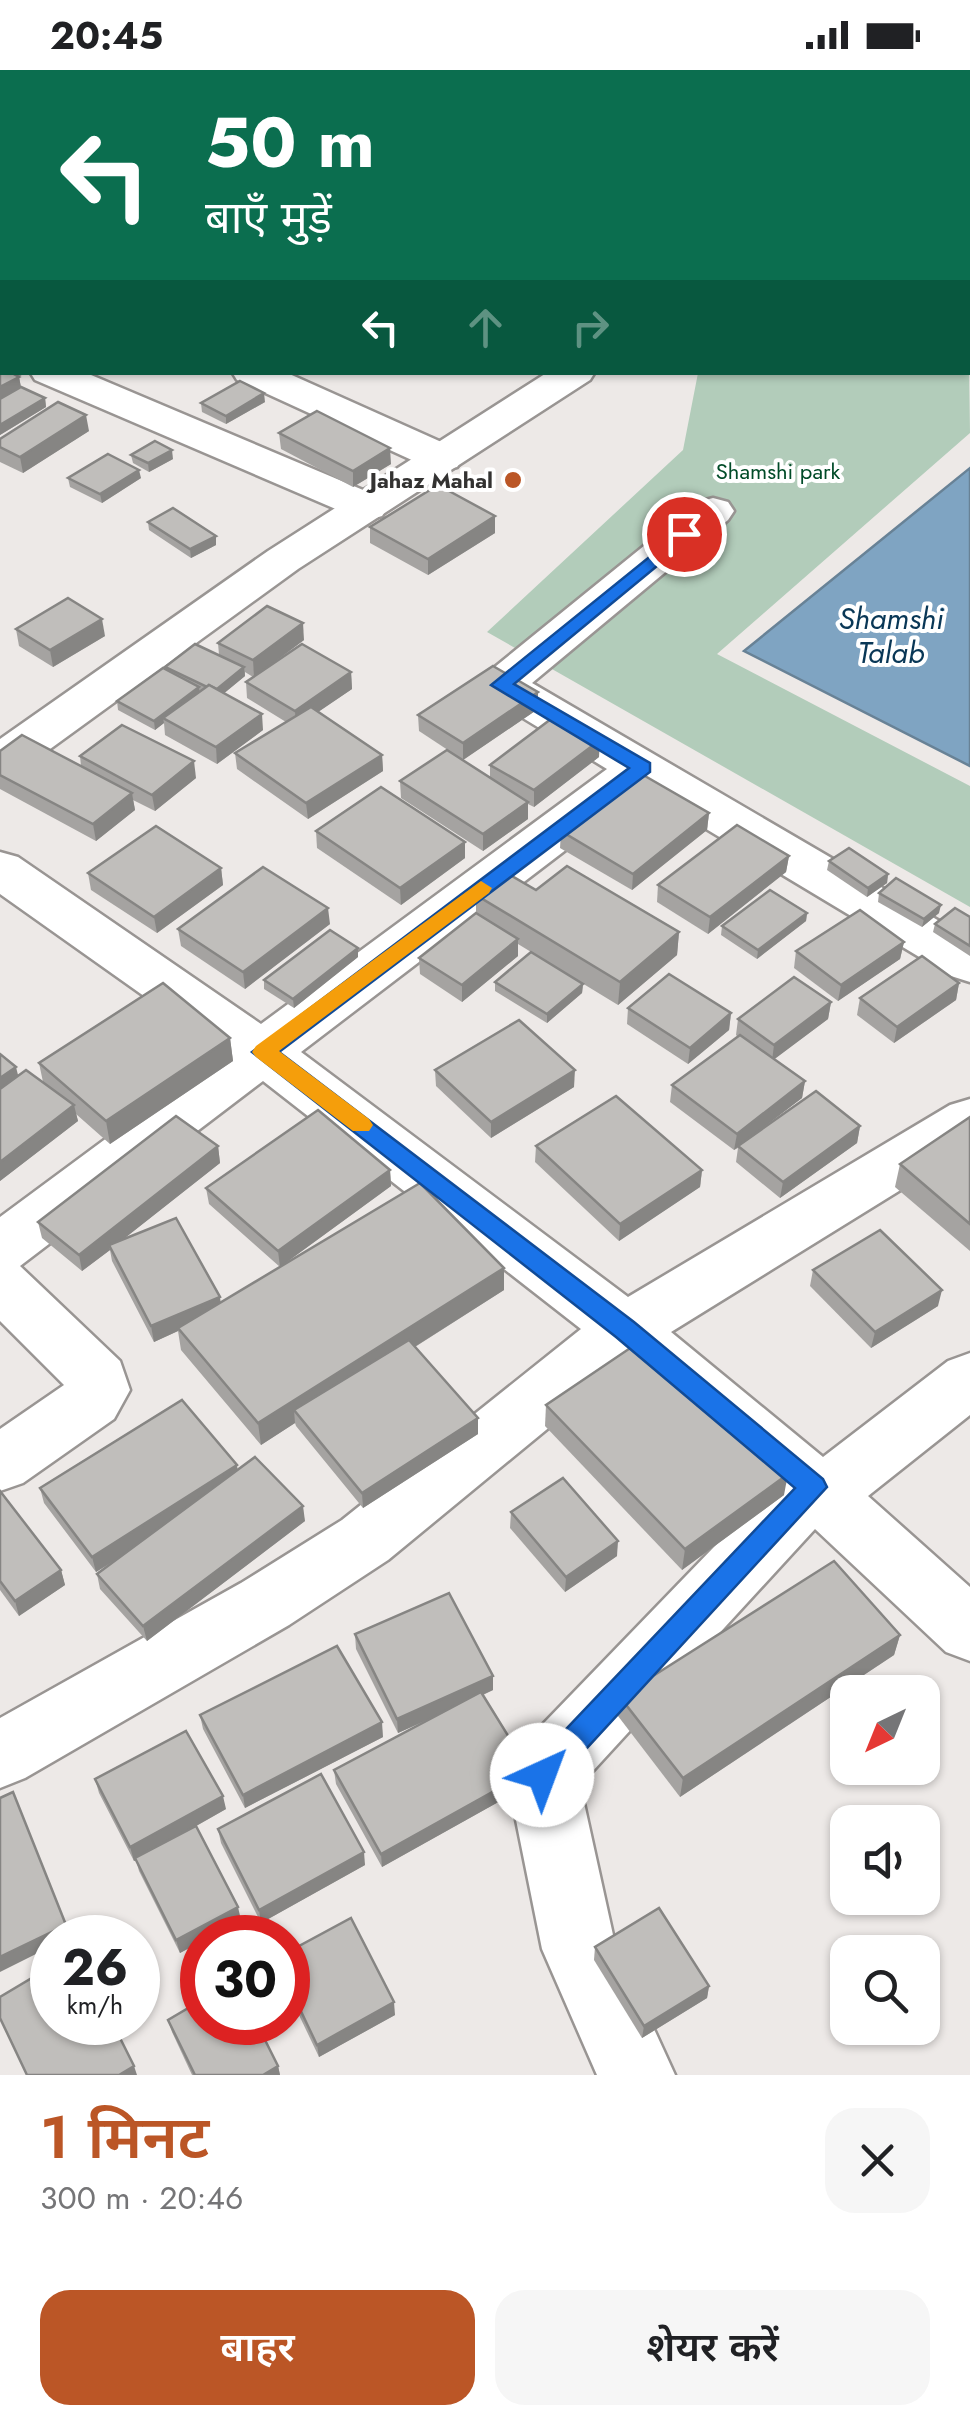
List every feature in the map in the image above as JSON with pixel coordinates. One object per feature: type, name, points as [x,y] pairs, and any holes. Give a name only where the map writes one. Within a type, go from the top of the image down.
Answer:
[{"type":"street","points":[[55,375],[367,507]]},
{"type":"street","points":[[257,375],[442,458]]},
{"type":"street","points":[[0,762],[283,560],[571,375]]},
{"type":"street","points":[[713,511],[501,685],[970,963]]},
{"type":"street","points":[[0,1249],[642,767]]},
{"type":"street","points":[[0,869],[264,1052],[625,1329],[813,1487],[970,1630]]},
{"type":"street","points":[[0,1755],[265,1604],[366,1540],[625,1329],[970,1120]]},
{"type":"street","points":[[0,1283],[98,1379],[99,1390],[92,1400],[0,1464]]},
{"type":"street","points":[[636,2075],[579,1949],[542,1775],[813,1487],[840,1481],[970,1379]]},
{"type":"green space","name":"Shamshi park","points":[[698,375],[969,375],[970,433],[717,654],[970,786],[970,907],[487,632],[683,450]]},
{"type":"water","name":"Shamshi Talab","points":[[970,468],[970,766],[744,651]]},
{"type":"building","points":[[0,375],[19,377],[0,387]]},
{"type":"building","points":[[240,381],[264,393],[226,416],[201,403]]},
{"type":"building","points":[[21,387],[45,398],[0,425],[0,399]]},
{"type":"building","points":[[58,402],[86,415],[20,457],[0,447],[0,439]]},
{"type":"building","points":[[317,411],[390,448],[353,471],[279,433]]},
{"type":"building","points":[[155,441],[172,450],[148,463],[131,455]]},
{"type":"building","points":[[108,454],[139,470],[100,494],[68,478]]},
{"type":"building","points":[[438,485],[495,516],[428,559],[370,527]]},
{"type":"building","points":[[173,508],[216,536],[190,549],[148,522]]},
{"type":"building","points":[[68,598],[102,619],[50,650],[16,629]]},
{"type":"building","points":[[267,606],[303,623],[253,660],[218,643]]},
{"type":"building","points":[[195,644],[244,667],[217,689],[165,667]]},
{"type":"building","points":[[302,644],[351,672],[295,711],[246,682]]},
{"type":"building","points":[[493,666],[538,692],[463,743],[418,715]]},
{"type":"building","points":[[163,668],[199,687],[154,721],[117,701]]},
{"type":"building","points":[[209,685],[262,714],[216,747],[163,718]]},
{"type":"building","points":[[311,707],[382,755],[306,803],[235,753]]},
{"type":"building","points":[[555,716],[600,740],[534,790],[490,765]]},
{"type":"building","points":[[122,725],[194,761],[152,795],[80,756]]},
{"type":"building","points":[[22,735],[132,793],[93,824],[0,775],[0,751]]},
{"type":"building","points":[[447,750],[528,802],[483,834],[400,781]]},
{"type":"building","points":[[638,772],[709,813],[633,874],[561,831]]},
{"type":"building","points":[[381,787],[465,842],[400,888],[316,831]]},
{"type":"building","points":[[737,825],[789,856],[710,917],[658,885]]},
{"type":"building","points":[[156,826],[221,868],[154,917],[88,873]]},
{"type":"building","points":[[849,848],[888,874],[868,888],[829,861]]},
{"type":"building","points":[[567,866],[679,932],[620,982],[476,895],[505,872],[536,890]]},
{"type":"building","points":[[263,867],[328,908],[243,972],[178,929]]},
{"type":"building","points":[[896,878],[941,905],[924,919],[879,893]]},
{"type":"building","points":[[770,890],[807,913],[758,950],[722,926]]},
{"type":"building","points":[[955,908],[970,917],[970,946],[935,924]]},
{"type":"building","points":[[860,910],[904,942],[841,985],[796,951]]},
{"type":"building","points":[[476,913],[518,939],[462,985],[419,958]]},
{"type":"building","points":[[330,930],[358,948],[293,999],[264,980]]},
{"type":"building","points":[[531,952],[583,984],[547,1014],[495,982]]},
{"type":"building","points":[[922,956],[959,983],[897,1027],[860,998]]},
{"type":"building","points":[[669,974],[731,1013],[690,1048],[628,1008]]},
{"type":"building","points":[[794,977],[831,1002],[774,1045],[738,1019]]},
{"type":"building","points":[[163,983],[230,1038],[106,1121],[39,1063]]},
{"type":"building","points":[[519,1020],[575,1070],[491,1122],[435,1070]]},
{"type":"building","points":[[740,1035],[805,1081],[737,1134],[672,1085]]},
{"type":"building","points":[[0,1054],[16,1067],[0,1078]]},
{"type":"building","points":[[26,1070],[74,1105],[0,1162],[0,1089]]},
{"type":"building","points":[[816,1091],[860,1126],[783,1182],[738,1146]]},
{"type":"building","points":[[616,1096],[702,1170],[620,1224],[536,1146]]},
{"type":"building","points":[[318,1110],[390,1170],[278,1251],[206,1188]]},
{"type":"building","points":[[176,1116],[218,1146],[79,1255],[38,1222]]},
{"type":"building","points":[[970,1117],[970,1224],[900,1164]]},
{"type":"building","points":[[420,1183],[504,1268],[258,1423],[178,1328]]},
{"type":"building","points":[[176,1218],[220,1297],[151,1326],[109,1245]]},
{"type":"building","points":[[880,1230],[942,1290],[875,1332],[813,1270]]},
{"type":"building","points":[[648,1336],[788,1474],[685,1549],[546,1405]]},
{"type":"building","points":[[409,1340],[478,1418],[362,1493],[294,1410]]},
{"type":"building","points":[[182,1400],[237,1465],[92,1557],[40,1488]]},
{"type":"building","points":[[255,1457],[303,1506],[143,1626],[97,1574]]},
{"type":"building","points":[[563,1478],[618,1541],[566,1577],[511,1512]]},
{"type":"building","points":[[0,1491],[61,1570],[15,1601],[0,1581]]},
{"type":"building","points":[[834,1561],[900,1635],[839,1675],[830,1675],[830,1681],[683,1778],[620,1697]]},
{"type":"building","points":[[449,1593],[493,1676],[397,1719],[355,1634]]},
{"type":"building","points":[[337,1646],[382,1722],[243,1795],[200,1715]]},
{"type":"building","points":[[481,1692],[530,1771],[381,1854],[334,1770]]},
{"type":"building","points":[[186,1731],[223,1796],[130,1847],[95,1779]]},
{"type":"building","points":[[321,1774],[364,1852],[259,1910],[218,1829]]},
{"type":"building","points":[[13,1792],[62,1915],[30,1915],[30,1942],[0,1957],[0,1798]]},
{"type":"building","points":[[196,1826],[238,1907],[223,1915],[180,1915],[180,1938],[176,1940],[135,1858]]},
{"type":"building","points":[[659,1908],[709,1986],[644,2026],[595,1947]]},
{"type":"building","points":[[351,1918],[394,2002],[317,2045],[310,2030],[310,1940]]},
{"type":"building","points":[[30,1979],[30,2045],[124,2045],[134,2066],[119,2075],[27,2075],[0,2018],[0,1997]]},
{"type":"building","points":[[180,2013],[180,2044],[168,2020]]},
{"type":"building","points":[[180,2045],[268,2045],[278,2066],[263,2075],[195,2075]]},
{"type":"slow traffic","points":[[361,1125],[264,1052],[481,888]]},
{"type":"place","name":"Jahaz Mahal","points":[[513,480]]},
{"type":"route","points":[[542,1775],[813,1487],[625,1329],[264,1052],[642,767],[501,685],[684,534]]}]
